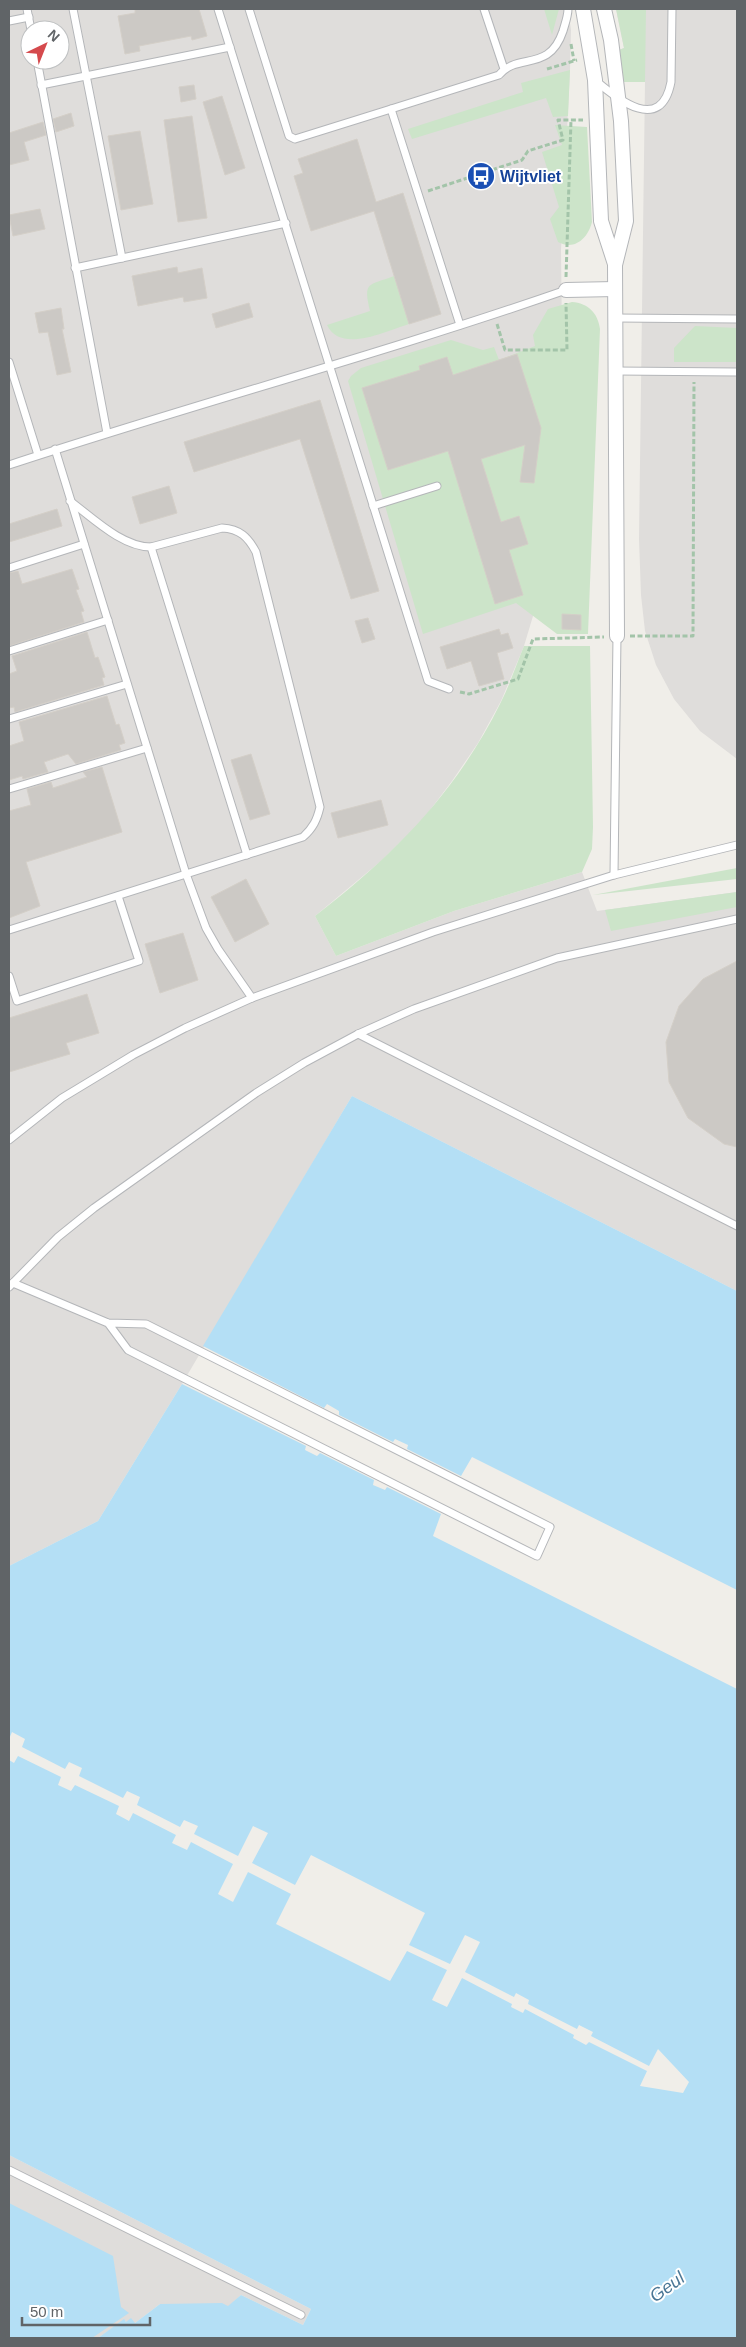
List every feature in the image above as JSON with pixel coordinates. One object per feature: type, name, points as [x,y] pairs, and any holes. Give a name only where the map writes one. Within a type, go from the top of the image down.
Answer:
[{"type":"street","points":[[583,9],[595,80],[601,222],[615,265]]},
{"type":"street","points":[[604,9],[611,40],[621,121],[626,222],[615,265],[617,636]]},
{"type":"street","points":[[566,290],[615,289]]},
{"type":"lane","points":[[27,9],[29,20]]},
{"type":"lane","points":[[73,9],[122,258]]},
{"type":"lane","points":[[218,9],[428,681],[449,689]]},
{"type":"lane","points":[[249,9],[289,136],[295,139],[499,75],[504,69],[546,56],[555,49],[568,9]]},
{"type":"lane","points":[[484,9],[504,69]]},
{"type":"lane","points":[[595,80],[618,100],[640,109],[664,103],[669,94],[671,82],[672,9]]},
{"type":"lane","points":[[9,21],[29,17]]},
{"type":"lane","points":[[42,85],[230,46]]},
{"type":"lane","points":[[39,70],[106,433]]},
{"type":"lane","points":[[391,109],[460,325]]},
{"type":"lane","points":[[76,268],[286,223]]},
{"type":"lane","points":[[9,465],[54,449],[460,325],[566,290]]},
{"type":"lane","points":[[616,318],[737,319]]},
{"type":"lane","points":[[9,362],[38,455]]},
{"type":"lane","points":[[616,371],[737,372]]},
{"type":"lane","points":[[54,449],[186,874],[206,928],[218,949],[252,998]]},
{"type":"lane","points":[[373,506],[437,486]]},
{"type":"lane","points":[[9,930],[303,837],[312,830],[320,807],[256,552],[243,534],[233,528],[222,528],[151,547],[142,547],[120,537],[70,501]]},
{"type":"lane","points":[[9,568],[84,544]]},
{"type":"lane","points":[[151,547],[247,855]]},
{"type":"lane","points":[[9,651],[108,620]]},
{"type":"lane","points":[[614,875],[617,636]]},
{"type":"lane","points":[[9,719],[127,684]]},
{"type":"lane","points":[[9,789],[147,748]]},
{"type":"lane","points":[[9,1140],[62,1098],[133,1055],[185,1028],[252,998],[433,932],[614,875],[737,845]]},
{"type":"lane","points":[[9,976],[17,1001],[140,961],[118,896]]},
{"type":"lane","points":[[108,1323],[128,1350],[537,1556],[550,1527],[146,1324],[108,1323],[11,1285],[58,1237],[94,1208],[256,1093],[304,1063],[358,1034],[414,1009],[557,958],[737,919]]},
{"type":"lane","points":[[358,1034],[737,1226]]},
{"type":"lane","points":[[9,2170],[301,2315]]},
{"type":"path","points":[[438,188],[522,160],[528,151],[563,140],[558,120]]},
{"type":"path","points":[[494,314],[505,350],[567,350],[565,246],[571,120]]},
{"type":"shaded area","points":[[9,9],[568,9],[571,30],[561,250],[562,337],[543,567],[533,616],[524,646],[501,701],[478,743],[452,781],[421,822],[381,861],[315,916],[336,956],[454,911],[582,872],[597,911],[737,892],[737,1291],[352,1096],[182,1384],[98,1521],[9,1566]]},
{"type":"shaded area","points":[[616,9],[737,9],[737,759],[700,731],[674,699],[656,665],[645,631],[641,595],[639,539],[645,82],[624,82],[619,50],[624,48]]},
{"type":"shaded area","points":[[9,2155],[311,2309],[303,2325],[241,2295],[228,2307],[160,2304],[135,2323],[124,2320],[98,2338],[9,2338]]},
{"type":"green space","points":[[544,9],[559,9],[552,35]]},
{"type":"green space","points":[[616,9],[646,9],[645,82],[624,82],[619,50],[624,48]]},
{"type":"green space","points":[[570,70],[568,116],[553,117],[546,98],[412,139],[408,129],[523,92],[521,83]]},
{"type":"green space","points":[[555,125],[587,127],[592,222],[584,238],[570,245],[558,242],[550,219],[559,207],[542,152],[562,145]]},
{"type":"green space","points":[[394,276],[409,324],[365,338],[342,338],[334,334],[327,325],[370,311],[367,294],[370,286]]},
{"type":"green space","points":[[572,302],[583,304],[591,310],[597,318],[600,329],[588,634],[557,634],[516,603],[423,634],[348,381],[361,368],[451,340],[483,350],[494,347],[499,360],[535,346],[533,335],[548,309]]},
{"type":"green space","points":[[695,326],[737,328],[737,362],[674,362],[674,348]]},
{"type":"green space","points":[[524,646],[590,646],[593,827],[592,849],[582,872],[454,911],[336,956],[315,916],[371,870],[421,820],[443,794],[483,735],[504,695]]},
{"type":"green space","points":[[737,868],[737,879],[593,895]]},
{"type":"green space","points":[[737,892],[737,907],[611,931],[605,910]]},
{"type":"water","points":[[352,1096],[737,1291],[737,1590],[472,1457],[461,1476],[407,1449],[408,1445],[395,1439],[393,1442],[339,1415],[339,1411],[327,1404],[324,1408],[203,1346]]},
{"type":"water","name":"Geul","points":[[182,1384],[306,1446],[305,1450],[317,1456],[320,1453],[374,1480],[373,1485],[385,1490],[387,1487],[441,1514],[433,1536],[737,1689],[737,2338],[98,2338],[124,2319],[126,2322],[131,2318],[135,2323],[160,2304],[222,2303],[228,2306],[241,2295],[303,2325],[311,2309],[9,2155],[9,1566],[98,1521]]},
{"type":"water","points":[[9,2203],[113,2256],[121,2307],[129,2313],[92,2338],[9,2338]]},
{"type":"pier","points":[[12,1732],[25,1739],[22,1747],[65,1769],[69,1762],[82,1768],[79,1776],[123,1798],[127,1791],[140,1797],[137,1805],[180,1827],[184,1820],[198,1826],[194,1834],[238,1856],[253,1826],[268,1833],[252,1863],[295,1885],[311,1855],[425,1913],[409,1945],[450,1964],[465,1935],[480,1942],[465,1972],[514,1997],[516,1993],[529,2000],[528,2004],[577,2029],[579,2025],[593,2032],[591,2036],[649,2066],[658,2049],[689,2082],[683,2093],[640,2086],[647,2071],[589,2042],[586,2045],[573,2038],[574,2035],[525,2009],[523,2013],[511,2007],[512,2004],[462,1978],[447,2007],[432,2000],[447,1970],[407,1951],[390,1981],[276,1924],[291,1894],[248,1872],[233,1902],[218,1894],[233,1864],[191,1842],[187,1850],[172,1843],[176,1835],[133,1813],[129,1821],[116,1814],[119,1806],[75,1785],[71,1791],[58,1785],[61,1777],[18,1756],[14,1763],[9,1760],[9,1739]]},
{"type":"building","points":[[135,9],[199,9],[207,36],[192,40],[191,36],[139,46],[140,51],[125,54],[118,16],[135,13]]},
{"type":"building","points":[[194,85],[196,99],[181,102],[179,87]]},
{"type":"building","points":[[222,96],[245,168],[225,175],[203,102]]},
{"type":"building","points":[[71,113],[74,126],[56,132],[53,119]]},
{"type":"building","points":[[192,116],[207,218],[178,222],[164,120]]},
{"type":"building","points":[[43,122],[46,135],[24,142],[29,160],[9,165],[9,133]]},
{"type":"building","points":[[140,131],[153,204],[121,210],[108,136]]},
{"type":"building","points":[[357,139],[376,202],[403,193],[441,314],[409,324],[374,211],[311,231],[294,176],[303,173],[298,159]]},
{"type":"building","points":[[40,209],[45,229],[13,236],[9,215]]},
{"type":"building","points":[[177,267],[178,273],[202,268],[207,298],[184,302],[183,297],[138,306],[132,276]]},
{"type":"building","points":[[249,303],[253,317],[216,328],[212,314]]},
{"type":"building","points":[[61,308],[64,329],[62,329],[71,372],[57,375],[48,332],[39,333],[35,313]]},
{"type":"building","points":[[517,354],[541,428],[534,483],[520,482],[525,445],[481,459],[501,522],[519,516],[528,544],[509,550],[523,595],[495,604],[448,451],[388,470],[362,388],[420,370],[419,366],[447,357],[453,375]]},
{"type":"building","points":[[320,400],[379,591],[351,599],[300,439],[194,472],[184,442]]},
{"type":"building","points":[[169,486],[177,513],[140,524],[132,497]]},
{"type":"building","points":[[57,509],[62,526],[9,542],[9,524]]},
{"type":"building","points":[[72,569],[79,589],[76,590],[84,611],[81,612],[84,622],[9,646],[9,573],[18,571],[22,584]]},
{"type":"building","points":[[562,614],[581,615],[581,630],[562,629]]},
{"type":"building","points":[[368,618],[375,639],[362,643],[355,621]]},
{"type":"building","points":[[499,629],[501,635],[508,633],[513,648],[497,653],[504,679],[479,686],[471,661],[447,669],[440,647]]},
{"type":"building","points":[[87,632],[95,658],[98,657],[105,677],[102,678],[104,685],[15,712],[14,707],[9,708],[9,674],[17,671],[12,656]]},
{"type":"building","points":[[107,696],[116,725],[119,724],[125,743],[119,745],[121,750],[76,764],[68,754],[44,762],[48,772],[23,779],[22,776],[9,780],[9,746],[24,741],[19,722]]},
{"type":"building","points":[[251,754],[270,814],[250,820],[231,760]]},
{"type":"building","points":[[102,767],[122,832],[26,862],[40,906],[9,918],[9,811],[31,805],[27,789],[51,782],[53,788],[87,777],[83,772]]},
{"type":"building","points":[[381,800],[388,825],[338,838],[331,813]]},
{"type":"building","points":[[246,879],[269,924],[235,942],[211,897]]},
{"type":"building","points":[[183,933],[198,980],[160,993],[145,944]]},
{"type":"building","points":[[737,961],[737,1147],[724,1144],[688,1118],[669,1082],[666,1042],[679,1006],[703,979]]},
{"type":"building","points":[[87,994],[99,1033],[66,1043],[70,1054],[9,1072],[9,1018]]},
{"type":"place","name":"Wijtvliet","points":[[481,176]]}]
